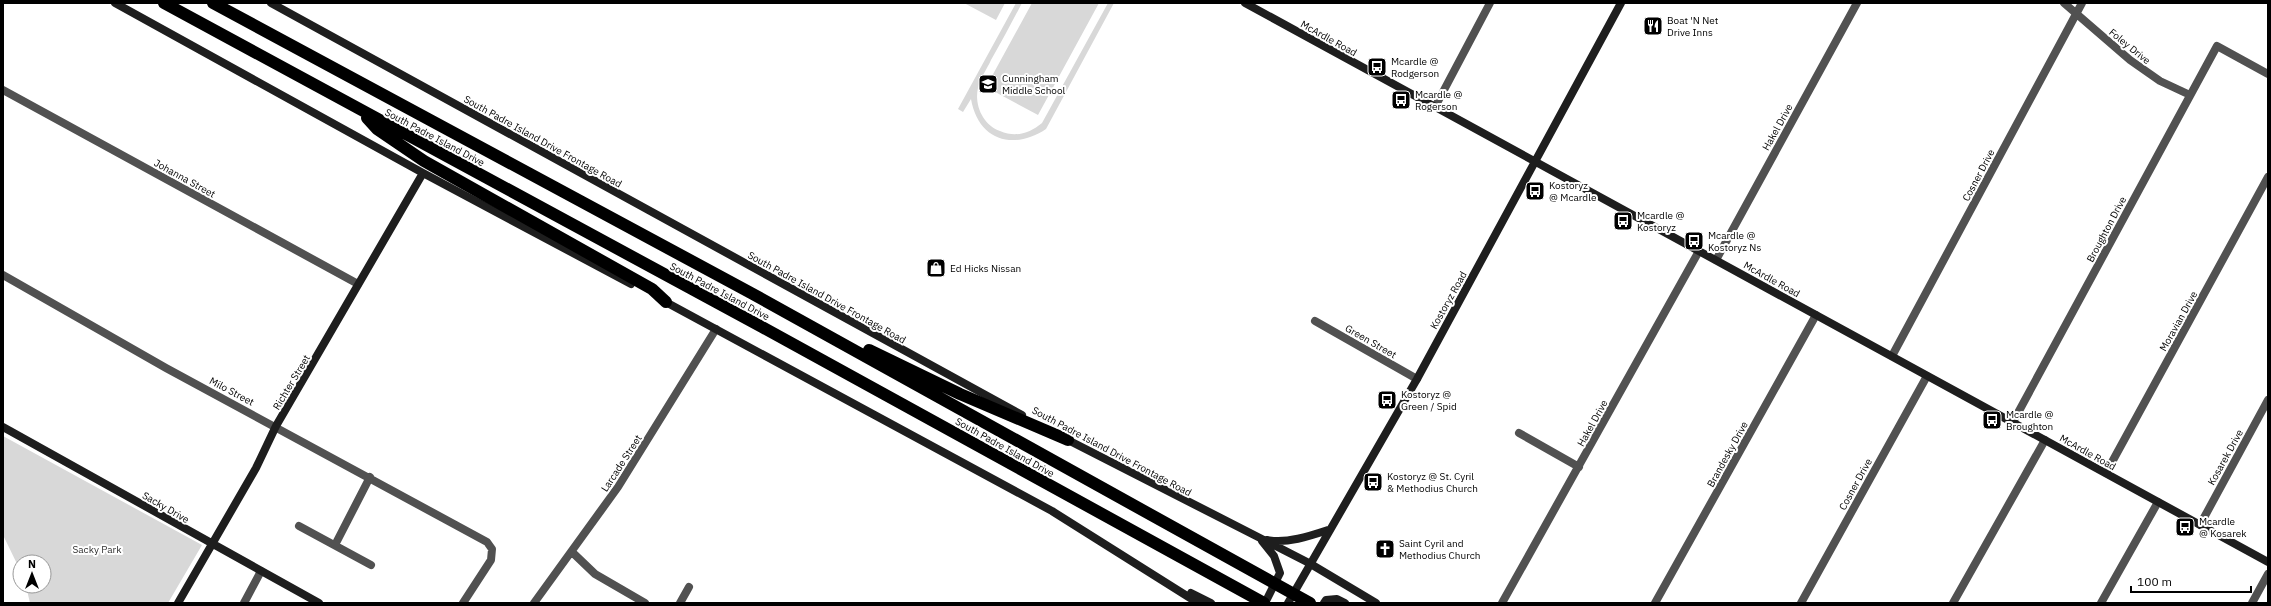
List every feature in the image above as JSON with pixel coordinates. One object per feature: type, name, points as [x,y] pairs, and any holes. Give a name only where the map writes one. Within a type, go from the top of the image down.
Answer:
[{"type":"highway","name":"South Padre Island Drive","points":[[164,3],[762,327],[1264,603]]},
{"type":"highway","name":"South Padre Island Drive","points":[[213,3],[751,293],[1310,603]]},
{"type":"highway","points":[[359,110],[377,129],[424,161],[652,289],[666,302]]},
{"type":"highway","points":[[751,293],[960,394],[1068,440]]},
{"type":"main road","points":[[115,3],[423,173],[666,302],[1052,511],[1198,603]]},
{"type":"main road","name":"South Padre Island Drive Frontage Road","points":[[270,3],[1068,440],[1309,564],[1376,603]]},
{"type":"main road","name":"McArdle Road","points":[[1245,3],[2268,562]]},
{"type":"main road","name":"Kostoryz Road","points":[[1288,603],[1328,530],[1417,379],[1621,3]]},
{"type":"main road","name":"Richter Street","points":[[178,603],[256,468],[276,426],[423,173]]},
{"type":"main road","name":"Sacky Drive","points":[[3,427],[212,545],[319,603]]},
{"type":"main road","points":[[1261,539],[1274,541],[1328,530]]},
{"type":"main road","points":[[1261,539],[1274,556],[1280,572],[1264,603]]},
{"type":"main road","points":[[1141,568],[1211,603]]},
{"type":"main road","points":[[1324,603],[1326,600],[1337,599],[1345,603]]},
{"type":"street","points":[[1435,107],[1490,3]]},
{"type":"street","name":"Hakel Drive","points":[[1716,260],[1857,3]]},
{"type":"street","name":"Foley Drive","points":[[2064,3],[2130,60],[2160,81],[2190,95]]},
{"type":"street","name":"Cosner Drive","points":[[1892,356],[2082,3]]},
{"type":"street","name":"Broughton Drive","points":[[2013,422],[2217,46],[2268,74]]},
{"type":"street","name":"Johanna Street","points":[[3,90],[358,284]]},
{"type":"street","name":"Moravian Drive","points":[[2106,474],[2268,178]]},
{"type":"street","name":"Hakel Drive","points":[[1502,603],[1699,251]]},
{"type":"street","name":"Milo Street","points":[[3,275],[166,368],[276,426],[487,542],[492,548],[491,560],[463,603]]},
{"type":"street","name":"Brandesky Drive","points":[[1655,603],[1816,315]]},
{"type":"street","name":"Green Street","points":[[1315,321],[1417,379]]},
{"type":"street","name":"Larcade Street","points":[[534,603],[618,487],[716,329]]},
{"type":"street","name":"Cosner Drive","points":[[1801,603],[1927,376]]},
{"type":"street","name":"Kosarek Drive","points":[[2200,525],[2268,400]]},
{"type":"street","points":[[1519,433],[1579,466]]},
{"type":"street","points":[[1953,603],[2045,440]]},
{"type":"street","points":[[335,545],[370,477]]},
{"type":"street","points":[[2101,603],[2158,502]]},
{"type":"street","points":[[299,526],[371,564]]},
{"type":"street","points":[[572,552],[595,574],[645,603]]},
{"type":"street","points":[[244,603],[261,572]]},
{"type":"street","points":[[2252,603],[2268,574]]},
{"type":"street","points":[[680,603],[689,587]]},
{"type":"green space","points":[[964,3],[1005,3],[996,20]]},
{"type":"green space","points":[[1016,3],[1022,3],[982,77],[977,94],[977,101],[981,114],[989,124],[1000,131],[1012,134],[1028,132],[1042,123],[1108,3],[1114,3],[1046,129],[1034,136],[1010,140],[999,138],[989,132],[981,124],[975,113],[971,99],[963,112],[958,109]]},
{"type":"green space","points":[[1032,3],[1099,3],[1038,115],[986,87]]},
{"type":"green space","name":"Sacky Park","points":[[3,436],[202,545],[168,603],[30,603],[28,594],[52,594],[52,554],[12,554],[3,535]]},
{"type":"place","name":"Boat 'N Net Drive Inns","points":[[1653,26]]},
{"type":"place","name":"Mcardle @ Rodgerson","points":[[1377,67]]},
{"type":"place","name":"Cunningham Middle School","points":[[988,84]]},
{"type":"place","name":"Mcardle @ Rogerson","points":[[1401,100]]},
{"type":"place","name":"Kostoryz @ Mcardle","points":[[1535,191]]},
{"type":"place","name":"Mcardle @ Kostoryz","points":[[1623,221]]},
{"type":"place","name":"Mcardle @ Kostoryz Ns","points":[[1694,241]]},
{"type":"place","name":"Ed Hicks Nissan","points":[[936,268]]},
{"type":"place","name":"Kostoryz @ Green / Spid","points":[[1387,400]]},
{"type":"place","name":"Mcardle @ Broughton","points":[[1992,420]]},
{"type":"place","name":"Kostoryz @ St. Cyril & Methodius Church","points":[[1373,482]]},
{"type":"place","name":"Mcardle @ Kosarek","points":[[2185,527]]},
{"type":"place","name":"Saint Cyril and Methodius Church","points":[[1385,549]]}]
